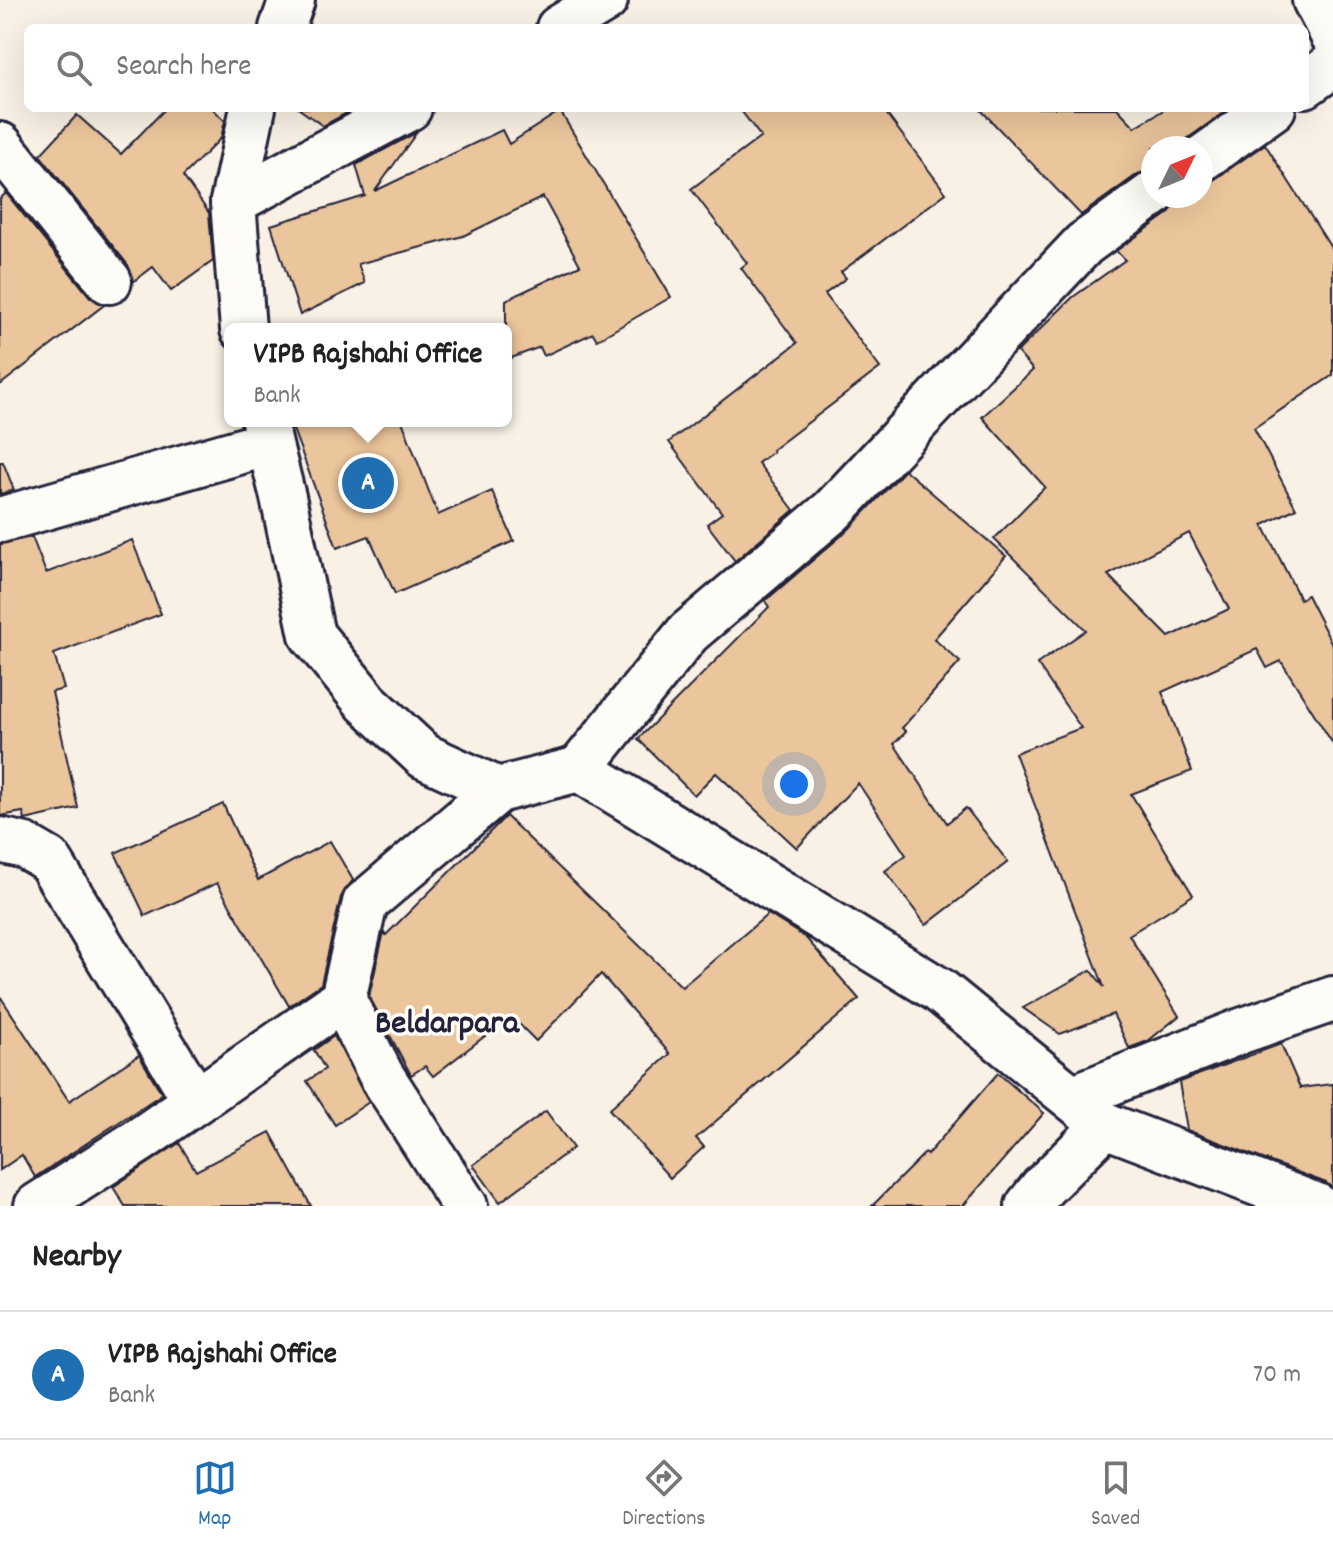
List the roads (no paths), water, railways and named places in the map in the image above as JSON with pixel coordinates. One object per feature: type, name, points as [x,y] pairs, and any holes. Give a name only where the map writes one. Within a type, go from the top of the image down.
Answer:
[{"type":"street","points":[[283,24],[292,0]]},
{"type":"street","points":[[566,24],[605,0]]},
{"type":"street","points":[[1315,0],[1333,35]]},
{"type":"street","points":[[1309,82],[1333,65]]},
{"type":"street","points":[[243,323],[233,202],[252,112]]},
{"type":"street","points":[[233,202],[402,112]]},
{"type":"street","points":[[1213,150],[1267,112]]},
{"type":"street","points":[[0,145],[109,281]]},
{"type":"street","points":[[465,1206],[381,1075],[343,999],[365,903],[498,790],[579,769],[688,633],[832,511],[1084,244],[1141,203]]},
{"type":"street","points":[[0,520],[267,432],[312,635],[367,703],[424,756],[498,790]]},
{"type":"street","points":[[579,769],[939,990],[1090,1111],[1317,1206]]},
{"type":"street","points":[[0,840],[25,846],[49,860],[196,1101]]},
{"type":"street","points":[[37,1206],[343,999]]},
{"type":"street","points":[[1028,1206],[1090,1111],[1241,1031],[1333,999]]},
{"type":"place","name":"VIPB Rajshahi Office","points":[[368,483]]},
{"type":"district","name":"Beldarpara","points":[[447,1020]]}]
